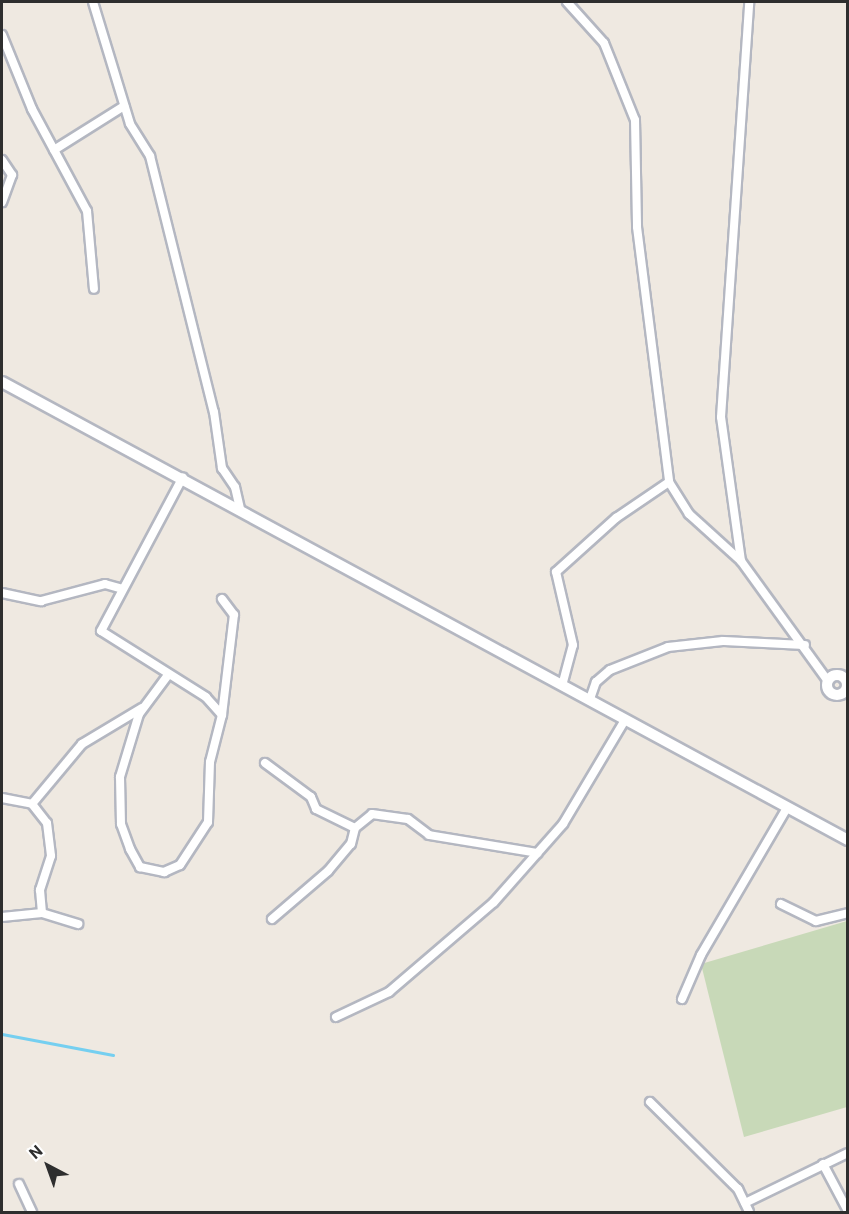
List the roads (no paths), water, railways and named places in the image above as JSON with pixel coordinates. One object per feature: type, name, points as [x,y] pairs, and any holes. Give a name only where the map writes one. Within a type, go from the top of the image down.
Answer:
[{"type":"street","points":[[93,2],[124,106],[150,156],[214,412],[222,468],[235,486],[240,508]]},
{"type":"street","points":[[567,2],[604,43],[636,120],[637,227],[669,482],[689,514],[741,561],[805,645],[828,681],[831,692],[842,693]]},
{"type":"street","points":[[741,561],[721,417],[749,2]]},
{"type":"street","points":[[2,35],[54,150],[87,211],[94,289]]},
{"type":"street","points":[[54,150],[124,106]]},
{"type":"street","points":[[2,160],[12,175],[2,202]]},
{"type":"street","points":[[2,372],[7,383],[563,682],[626,720],[848,840]]},
{"type":"street","points":[[183,477],[101,631],[206,697],[222,716]]},
{"type":"street","points":[[563,682],[573,645],[556,572],[616,518],[669,482]]},
{"type":"street","points":[[2,593],[41,601],[105,584],[122,590]]},
{"type":"street","points":[[168,675],[142,708],[122,768],[121,824],[140,867],[164,872],[180,865],[208,822],[210,762],[222,716],[234,615],[222,599]]},
{"type":"street","points":[[590,699],[596,682],[609,669],[668,647],[723,641],[805,645]]},
{"type":"street","points":[[828,681],[837,675],[847,681],[842,693]]},
{"type":"street","points":[[842,693],[848,703]]},
{"type":"street","points":[[32,804],[82,744],[142,708]]},
{"type":"street","points":[[336,1017],[370,1004],[411,976],[494,902],[538,853],[598,774],[626,720]]},
{"type":"street","points":[[265,763],[311,797],[316,809],[355,828]]},
{"type":"street","points":[[2,798],[32,804],[47,823],[51,856],[40,890],[42,914]]},
{"type":"street","points":[[682,999],[701,955],[786,808]]},
{"type":"street","points":[[272,919],[338,861],[355,828],[378,813],[408,819],[429,835],[538,853]]},
{"type":"street","points":[[781,904],[816,921],[848,913]]},
{"type":"street","points":[[2,917],[42,914],[78,924]]},
{"type":"street","points":[[650,1102],[738,1189],[749,1212]]},
{"type":"street","points":[[745,1203],[848,1153]]},
{"type":"street","points":[[823,1164],[848,1211]]},
{"type":"street","points":[[19,1184],[32,1212]]},
{"type":"waterway","points":[[2,1034],[113,1055]]}]
